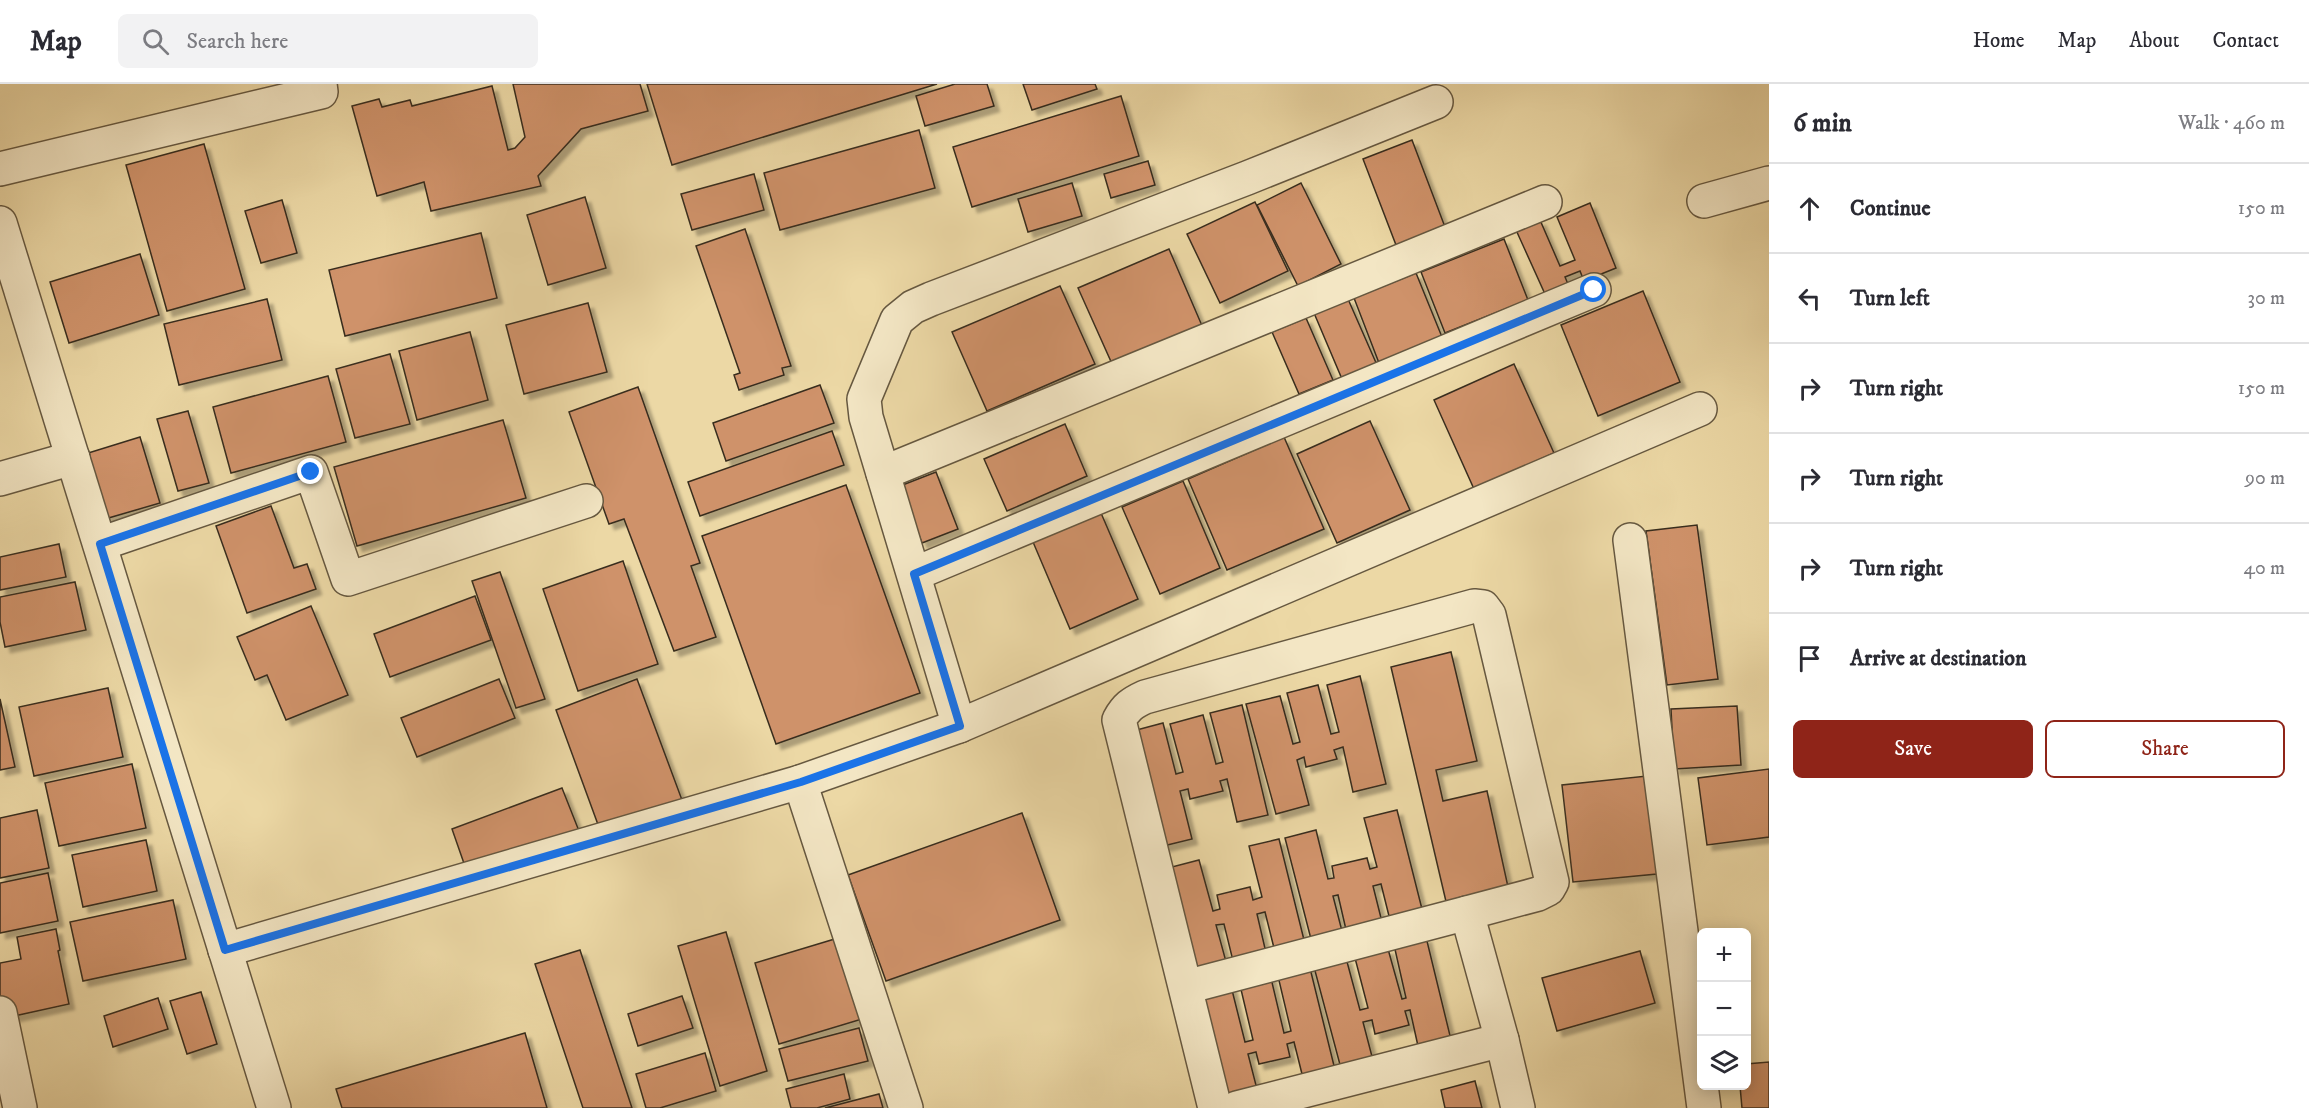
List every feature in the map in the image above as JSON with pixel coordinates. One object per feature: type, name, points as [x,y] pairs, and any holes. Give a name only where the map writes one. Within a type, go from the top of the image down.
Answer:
[{"type":"street","points":[[0,169],[321,92],[320,84]]},
{"type":"street","points":[[960,726],[866,417],[864,399],[897,320],[912,307],[1247,178],[1436,102]]},
{"type":"street","points":[[1704,201],[1769,183]]},
{"type":"street","points":[[883,473],[1545,202]]},
{"type":"street","points":[[0,223],[274,1108]]},
{"type":"street","points":[[914,574],[1594,290]]},
{"type":"street","points":[[225,950],[801,782],[960,726],[1700,409]]},
{"type":"street","points":[[0,479],[73,458]]},
{"type":"street","points":[[100,544],[311,472],[348,579],[586,501]]},
{"type":"street","points":[[1630,540],[1704,1108]]},
{"type":"street","points":[[1186,987],[1538,894],[1548,889],[1552,882],[1489,615],[1483,607],[1474,606],[1145,697],[1131,703],[1119,720],[1215,1108]]},
{"type":"street","points":[[801,782],[906,1108]]},
{"type":"street","points":[[1467,913],[1518,1108]]},
{"type":"street","points":[[0,1012],[20,1108]]},
{"type":"street","points":[[1237,1108],[1502,1040]]},
{"type":"building","points":[[513,84],[640,84],[648,111],[581,129],[538,176],[541,186],[431,211],[424,182],[377,196],[352,106],[379,99],[382,107],[410,100],[412,106],[492,86],[508,150],[515,148],[525,137]]},
{"type":"building","points":[[647,84],[937,84],[672,165]]},
{"type":"building","points":[[955,84],[987,84],[994,106],[925,126],[916,96]]},
{"type":"building","points":[[1023,84],[1095,84],[1097,89],[1032,110]]},
{"type":"building","points":[[1121,96],[1139,156],[972,207],[953,147]]},
{"type":"building","points":[[919,130],[935,188],[780,230],[764,173]]},
{"type":"building","points":[[1412,140],[1445,227],[1396,245],[1363,159]]},
{"type":"building","points":[[204,144],[245,289],[167,311],[126,165]]},
{"type":"building","points":[[1148,161],[1155,185],[1111,198],[1104,174]]},
{"type":"building","points":[[754,174],[764,210],[692,230],[681,194]]},
{"type":"building","points":[[1072,183],[1082,216],[1028,232],[1018,199]]},
{"type":"building","points":[[1301,183],[1341,264],[1298,286],[1257,205]]},
{"type":"building","points":[[585,197],[606,268],[548,285],[527,215]]},
{"type":"building","points":[[282,200],[297,253],[261,263],[245,211]]},
{"type":"building","points":[[1255,202],[1288,271],[1220,303],[1187,234]]},
{"type":"building","points":[[1590,203],[1616,268],[1584,281],[1580,271],[1565,277],[1568,284],[1545,294],[1516,230],[1540,220],[1560,266],[1575,260],[1557,217]]},
{"type":"building","points":[[745,229],[791,366],[782,368],[784,375],[739,390],[734,375],[740,373],[696,246]]},
{"type":"building","points":[[481,233],[497,298],[345,336],[329,270]]},
{"type":"building","points":[[1504,239],[1528,300],[1445,333],[1421,272]]},
{"type":"building","points":[[1169,249],[1203,328],[1113,366],[1078,288]]},
{"type":"building","points":[[140,254],[159,315],[69,343],[50,282]]},
{"type":"building","points":[[1416,273],[1442,337],[1379,363],[1354,298]]},
{"type":"building","points":[[1060,286],[1095,364],[987,411],[952,332]]},
{"type":"building","points":[[1643,291],[1680,382],[1598,416],[1561,325]]},
{"type":"building","points":[[267,299],[282,360],[179,385],[164,324]]},
{"type":"building","points":[[1348,299],[1377,365],[1342,379],[1314,313]]},
{"type":"building","points":[[588,303],[607,372],[524,394],[506,325]]},
{"type":"building","points":[[1306,318],[1333,380],[1299,394],[1272,332]]},
{"type":"building","points":[[470,332],[488,400],[417,420],[399,351]]},
{"type":"building","points":[[390,354],[410,424],[355,438],[336,369]]},
{"type":"building","points":[[1514,364],[1554,453],[1474,489],[1434,400]]},
{"type":"building","points":[[328,376],[346,442],[231,473],[213,407]]},
{"type":"building","points":[[820,385],[834,423],[726,461],[713,423]]},
{"type":"building","points":[[638,387],[700,563],[691,566],[716,637],[674,651],[624,519],[609,524],[569,412]]},
{"type":"building","points":[[188,411],[209,483],[178,491],[157,419]]},
{"type":"building","points":[[503,420],[526,498],[357,546],[334,467]]},
{"type":"building","points":[[1370,421],[1410,510],[1337,543],[1297,454]]},
{"type":"building","points":[[1065,424],[1087,476],[1007,511],[984,459]]},
{"type":"building","points":[[832,431],[844,465],[700,516],[688,482]]},
{"type":"building","points":[[140,437],[160,503],[105,519],[85,454]]},
{"type":"building","points":[[1284,437],[1324,529],[1227,570],[1188,479]]},
{"type":"building","points":[[936,472],[958,529],[922,543],[900,486]]},
{"type":"building","points":[[1183,481],[1220,568],[1160,594],[1122,507]]},
{"type":"building","points":[[846,485],[920,693],[776,744],[702,536]]},
{"type":"building","points":[[271,506],[294,568],[307,564],[316,589],[247,613],[216,526]]},
{"type":"building","points":[[1101,513],[1138,599],[1070,629],[1033,542]]},
{"type":"building","points":[[1697,525],[1718,679],[1667,685],[1646,531]]},
{"type":"building","points":[[59,544],[66,577],[0,590],[0,557]]},
{"type":"building","points":[[623,561],[658,664],[578,691],[543,589]]},
{"type":"building","points":[[500,572],[545,699],[516,708],[472,581]]},
{"type":"building","points":[[75,582],[86,630],[5,647],[0,622],[0,597]]},
{"type":"building","points":[[475,596],[491,640],[390,677],[374,634]]},
{"type":"building","points":[[311,606],[348,695],[286,720],[267,675],[255,680],[237,637]]},
{"type":"building","points":[[1451,652],[1477,761],[1436,770],[1443,801],[1487,791],[1510,896],[1448,910],[1391,667]]},
{"type":"building","points":[[1360,676],[1386,784],[1353,792],[1343,747],[1334,750],[1337,759],[1306,767],[1304,757],[1297,760],[1309,805],[1276,814],[1246,704],[1280,696],[1293,744],[1300,742],[1287,693],[1318,685],[1331,734],[1339,732],[1327,685]]},
{"type":"building","points":[[499,679],[515,718],[417,757],[401,718]]},
{"type":"building","points":[[637,679],[682,800],[600,830],[556,710]]},
{"type":"building","points":[[108,688],[123,757],[34,776],[19,707]]},
{"type":"building","points":[[0,699],[15,767],[0,770]]},
{"type":"building","points":[[1242,705],[1268,815],[1237,822],[1227,779],[1220,781],[1223,791],[1190,799],[1188,789],[1180,791],[1192,839],[1159,847],[1129,732],[1163,723],[1176,774],[1183,772],[1170,724],[1203,715],[1216,764],[1223,762],[1210,713]]},
{"type":"building","points":[[1737,706],[1741,765],[1674,769],[1671,709]]},
{"type":"building","points":[[132,764],[146,828],[59,846],[45,783]]},
{"type":"building","points":[[1769,769],[1769,837],[1707,845],[1698,778]]},
{"type":"building","points":[[1647,776],[1657,874],[1573,882],[1562,785]]},
{"type":"building","points":[[562,788],[579,831],[467,872],[452,829]]},
{"type":"building","points":[[37,810],[49,868],[0,878],[0,818]]},
{"type":"building","points":[[1397,810],[1424,917],[1391,924],[1381,884],[1373,886],[1383,926],[1347,934],[1338,895],[1333,896],[1343,935],[1312,943],[1285,838],[1316,830],[1328,879],[1334,878],[1332,866],[1367,858],[1370,869],[1377,867],[1364,818]]},
{"type":"building","points":[[1022,813],[1060,920],[886,981],[848,875]]},
{"type":"building","points":[[1279,839],[1306,948],[1276,956],[1265,912],[1257,914],[1267,957],[1234,965],[1224,924],[1216,925],[1228,969],[1197,977],[1168,868],[1199,860],[1213,911],[1220,909],[1217,895],[1250,887],[1253,900],[1262,897],[1249,846]]},
{"type":"building","points":[[146,840],[157,891],[83,907],[72,855]]},
{"type":"building","points":[[48,873],[58,921],[0,933],[0,883]]},
{"type":"building","points":[[173,900],[186,959],[83,981],[70,922]]},
{"type":"building","points":[[56,929],[69,1004],[5,1018],[0,995],[0,963],[21,959],[17,937]]},
{"type":"building","points":[[726,932],[767,1071],[720,1086],[678,946]]},
{"type":"building","points":[[1426,937],[1453,1048],[1420,1055],[1410,1010],[1405,1011],[1409,1025],[1375,1034],[1372,1020],[1363,1022],[1375,1068],[1343,1076],[1314,967],[1346,958],[1360,1010],[1368,1008],[1355,958],[1388,949],[1402,999],[1406,998],[1394,945]]},
{"type":"building","points":[[838,938],[862,1019],[779,1044],[755,963]]},
{"type":"building","points":[[580,950],[632,1108],[583,1108],[535,964]]},
{"type":"building","points":[[1640,951],[1655,1003],[1557,1031],[1542,978]]},
{"type":"building","points":[[1309,964],[1337,1078],[1305,1086],[1294,1042],[1287,1044],[1290,1057],[1259,1064],[1256,1052],[1248,1054],[1259,1097],[1227,1105],[1200,994],[1231,986],[1245,1042],[1253,1040],[1239,981],[1270,974],[1284,1033],[1291,1031],[1277,972]]},
{"type":"building","points":[[201,992],[217,1044],[187,1054],[170,1001]]},
{"type":"building","points":[[682,996],[693,1028],[638,1046],[628,1014]]},
{"type":"building","points":[[158,998],[168,1029],[113,1047],[104,1016]]},
{"type":"building","points":[[859,1028],[868,1061],[788,1081],[779,1049]]},
{"type":"building","points":[[525,1033],[547,1108],[342,1108],[336,1089]]},
{"type":"building","points":[[705,1053],[716,1091],[660,1108],[646,1108],[636,1074]]},
{"type":"building","points":[[1769,1062],[1769,1108],[1742,1108],[1740,1090],[1751,1090],[1751,1064]]},
{"type":"building","points":[[844,1074],[850,1099],[817,1108],[791,1108],[786,1089]]},
{"type":"building","points":[[1475,1081],[1482,1108],[1445,1108],[1441,1090]]},
{"type":"building","points":[[879,1094],[883,1108],[825,1108]]},
{"type":"route","points":[[311,472],[100,544],[225,950],[801,782],[960,726],[914,574],[1594,290]]}]
